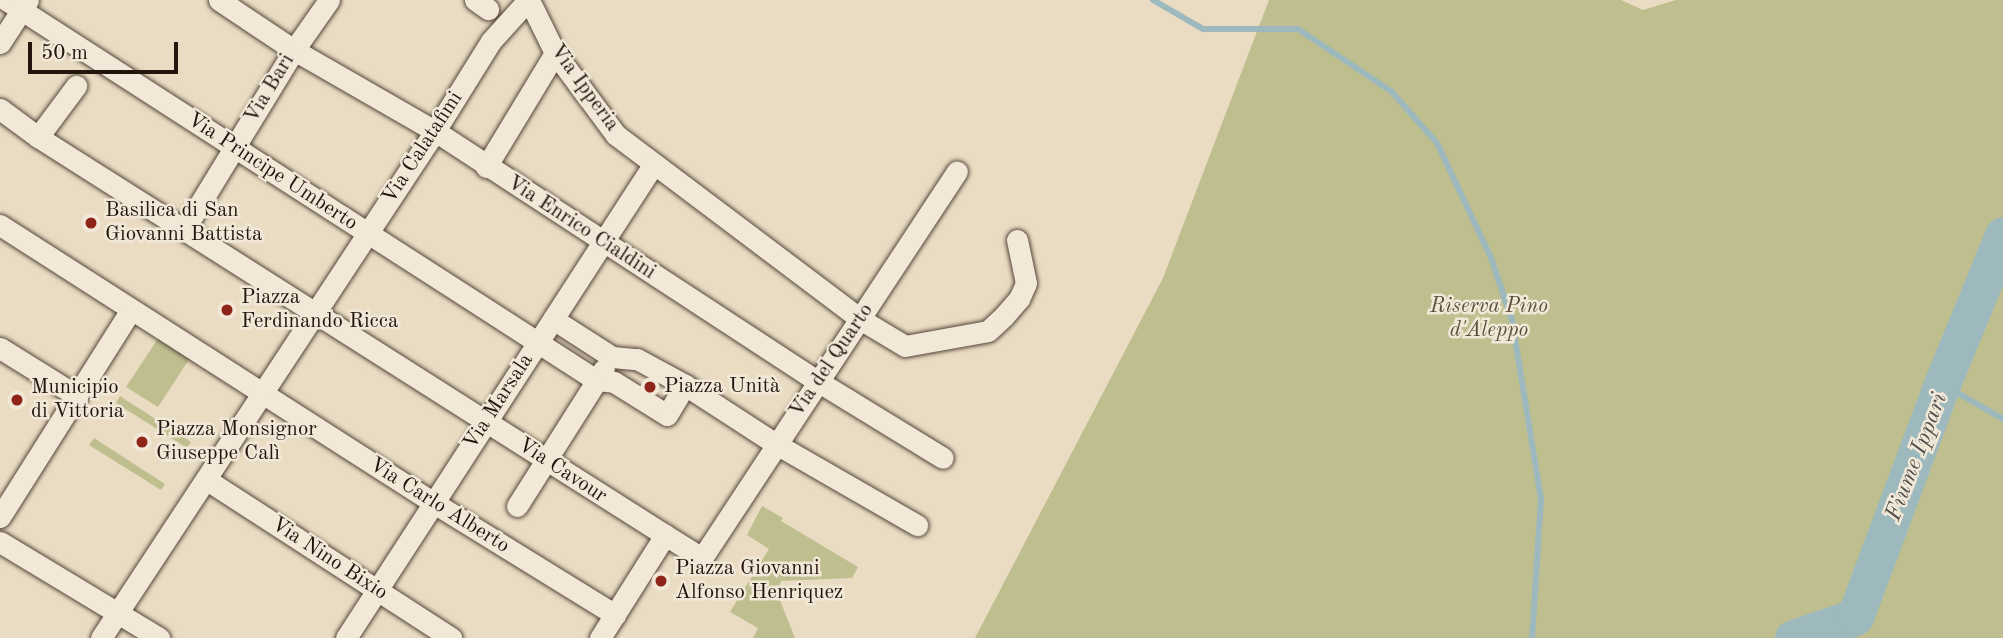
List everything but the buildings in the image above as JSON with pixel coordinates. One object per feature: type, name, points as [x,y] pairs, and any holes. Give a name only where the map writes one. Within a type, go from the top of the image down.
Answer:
[{"type":"street","name":"Via Enrico Cialdini","points":[[219,0],[294,50],[435,131],[486,167],[819,382],[943,458]]},
{"type":"street","name":"Via Bari","points":[[186,224],[294,50],[329,0]]},
{"type":"street","name":"Via Ipperia","points":[[529,0],[555,53],[616,135],[860,319],[905,346],[988,331],[1019,299],[1026,283],[1017,240]]},
{"type":"street","name":"Via Calatafimi","points":[[265,399],[491,41],[529,0]]},
{"type":"street","points":[[0,43],[18,3]]},
{"type":"street","name":"Via Principe Umberto","points":[[18,3],[234,148],[538,343],[594,383],[614,382],[667,415],[692,390]]},
{"type":"street","points":[[486,167],[555,53]]},
{"type":"street","points":[[37,137],[76,86]]},
{"type":"street","points":[[0,108],[37,137],[186,224]]},
{"type":"street","name":"Via Marsala","points":[[346,638],[653,165]]},
{"type":"street","name":"Via del Quarto","points":[[707,550],[957,171]]},
{"type":"street","name":"Via Cavour","points":[[186,224],[322,311],[486,423],[659,532],[702,558],[707,550]]},
{"type":"street","points":[[0,225],[128,311],[78,396],[0,517]]},
{"type":"street","name":"Via Carlo Alberto","points":[[128,311],[265,399],[609,611]]},
{"type":"street","points":[[553,319],[612,357],[637,359],[692,390],[776,444],[917,525]]},
{"type":"street","points":[[0,348],[78,396]]},
{"type":"street","points":[[517,506],[612,357]]},
{"type":"street","points":[[101,638],[265,399]]},
{"type":"street","name":"Via Nino Bixio","points":[[207,480],[451,638]]},
{"type":"street","points":[[600,638],[609,611],[659,532]]},
{"type":"street","points":[[0,542],[159,638]]},
{"type":"green space","name":"Riserva Pino d'Aleppo","points":[[1269,0],[1621,0],[1643,10],[1676,0],[2003,0],[2003,638],[975,638],[1163,278]]},
{"type":"green space","points":[[159,337],[190,358],[158,407],[126,387]]},
{"type":"green space","points":[[120,396],[191,442],[187,448],[116,403]]},
{"type":"green space","points":[[94,438],[165,484],[161,490],[89,445]]},
{"type":"green space","points":[[762,506],[783,518],[781,521],[858,567],[852,578],[781,581],[777,593],[795,638],[753,638],[758,628],[730,612],[769,549],[747,535]]},
{"type":"waterway","points":[[1153,0],[1203,29],[1298,29],[1391,91],[1437,143],[1491,258],[1512,320],[1541,499],[1532,638]]},
{"type":"waterway","name":"Fiume Ippari","points":[[1793,638],[1855,617],[1942,384],[2003,235]]},
{"type":"waterway","points":[[1942,384],[2003,419]]},
{"type":"place","name":"Basilica di San Giovanni Battista","points":[[91,223]]},
{"type":"place","name":"Piazza Ferdinando Ricca","points":[[227,310]]},
{"type":"place","name":"Piazza Unità","points":[[650,387]]},
{"type":"place","name":"Municipio di Vittoria","points":[[17,400]]},
{"type":"place","name":"Piazza Monsignor Giuseppe Calì","points":[[142,442]]},
{"type":"place","name":"Piazza Giovanni Alfonso Henriquez","points":[[661,581]]}]
